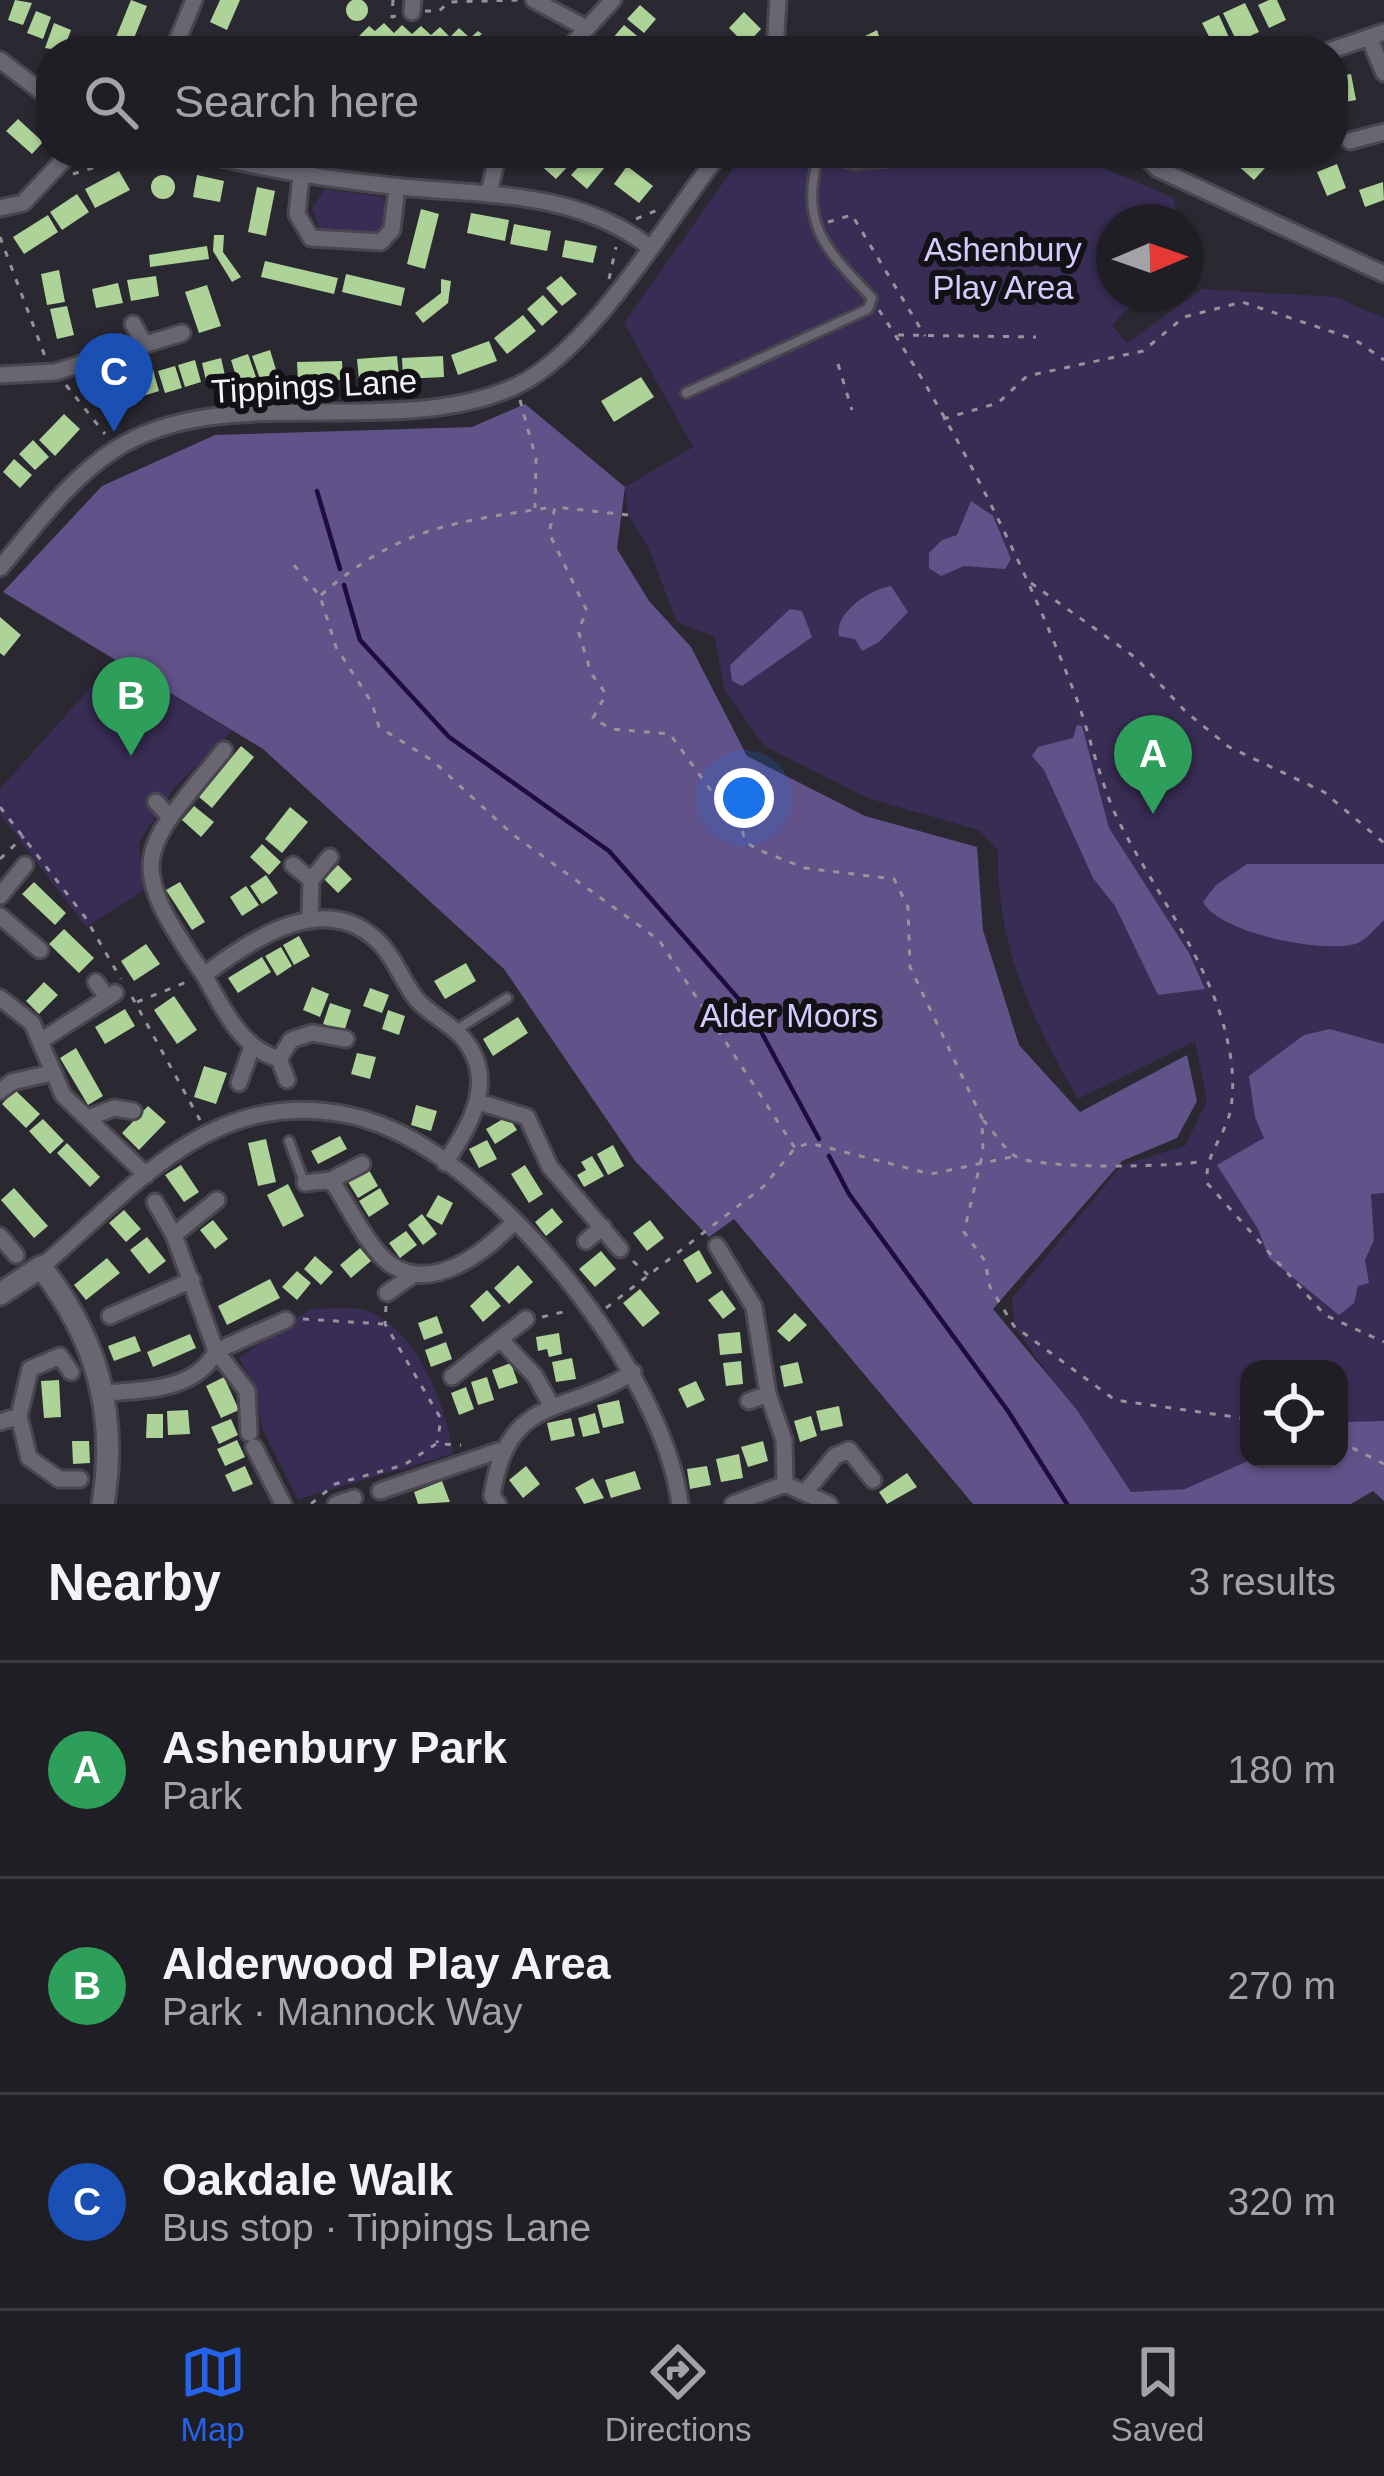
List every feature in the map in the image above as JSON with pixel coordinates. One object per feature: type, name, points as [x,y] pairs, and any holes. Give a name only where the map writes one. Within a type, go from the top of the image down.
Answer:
[{"type":"street","points":[[179,36],[194,0]]},
{"type":"street","points":[[534,0],[584,27]]},
{"type":"street","points":[[577,36],[613,0]]},
{"type":"street","points":[[776,36],[778,0]]},
{"type":"street","points":[[1348,45],[1377,35],[1384,73]]},
{"type":"street","points":[[0,60],[36,88]]},
{"type":"street","points":[[1350,141],[1384,132]]},
{"type":"street","points":[[0,208],[23,203],[57,168]]},
{"type":"street","points":[[266,168],[301,176],[552,202],[602,217],[647,246]]},
{"type":"street","points":[[489,194],[495,168]]},
{"type":"street","name":"Tippings Lane","points":[[0,568],[80,475],[143,434],[200,422],[302,411],[401,414],[461,405],[517,385],[558,356],[603,310],[707,168]]},
{"type":"street","points":[[1156,168],[1384,274]]},
{"type":"street","points":[[301,176],[301,227],[311,238],[381,242],[392,230],[397,187]]},
{"type":"street","points":[[133,324],[144,343]]},
{"type":"street","points":[[0,375],[55,372],[182,333]]},
{"type":"street","points":[[224,750],[169,816],[149,854],[150,884],[253,1047],[279,1059],[287,1080]]},
{"type":"street","points":[[156,802],[169,816]]},
{"type":"street","points":[[310,919],[311,880],[330,856]]},
{"type":"street","points":[[0,896],[25,865]]},
{"type":"street","points":[[293,865],[311,880]]},
{"type":"street","points":[[0,916],[40,950]]},
{"type":"street","points":[[204,975],[279,927],[310,919],[344,922],[374,939],[417,1000],[455,1031],[476,1063],[479,1102],[445,1163]]},
{"type":"street","points":[[42,1040],[111,996],[96,982]]},
{"type":"street","points":[[0,998],[32,1023],[63,1095],[146,1175]]},
{"type":"street","points":[[279,1059],[291,1040],[312,1033],[346,1039]]},
{"type":"street","points":[[239,1083],[253,1047]]},
{"type":"street","points":[[0,1091],[12,1082],[51,1073]]},
{"type":"street","points":[[479,1102],[527,1118],[550,1167],[620,1250]]},
{"type":"street","points":[[88,1118],[114,1108],[133,1112]]},
{"type":"street","points":[[0,1294],[206,1132],[261,1114],[329,1112],[382,1125],[445,1163],[513,1223],[591,1311],[633,1372],[665,1441],[680,1504]]},
{"type":"street","points":[[304,1183],[331,1180],[362,1164]]},
{"type":"street","points":[[331,1180],[388,1263],[413,1275]]},
{"type":"street","points":[[174,1235],[218,1200]]},
{"type":"street","points":[[155,1202],[174,1235],[216,1351],[248,1391],[252,1440],[284,1504]]},
{"type":"street","points":[[387,1292],[413,1275],[470,1261],[513,1223]]},
{"type":"street","points":[[586,1240],[603,1228]]},
{"type":"street","points":[[0,1236],[16,1255]]},
{"type":"street","points":[[717,1246],[754,1307],[768,1394],[784,1440],[785,1484]]},
{"type":"street","points":[[40,1267],[84,1328],[104,1394],[103,1504]]},
{"type":"street","points":[[110,1316],[192,1280]]},
{"type":"street","points":[[452,1377],[526,1319]]},
{"type":"street","points":[[104,1394],[190,1378],[209,1364],[216,1351],[286,1320]]},
{"type":"street","points":[[500,1339],[536,1376],[551,1406]]},
{"type":"street","points":[[71,1372],[60,1356],[29,1369],[19,1416],[29,1458],[59,1479],[80,1479]]},
{"type":"street","points":[[380,1491],[498,1451],[551,1406],[633,1372]]},
{"type":"street","points":[[749,1401],[768,1394]]},
{"type":"street","points":[[0,1422],[19,1416]]},
{"type":"street","points":[[806,1490],[853,1443],[873,1480]]},
{"type":"street","points":[[498,1451],[492,1496],[498,1504]]},
{"type":"street","points":[[734,1504],[785,1484],[829,1504]]},
{"type":"street","points":[[336,1504],[354,1498]]},
{"type":"lane","points":[[686,393],[868,309],[872,298],[831,256],[813,226],[816,168]]},
{"type":"lane","points":[[455,1031],[506,998]]},
{"type":"lane","points":[[289,1141],[304,1183]]},
{"type":"path","points":[[392,0],[392,16],[413,6],[439,10],[449,2],[518,0]]},
{"type":"path","points":[[44,183],[92,168]]},
{"type":"path","points":[[813,226],[852,215],[925,336]]},
{"type":"path","points":[[0,237],[26,314],[55,372],[115,449]]},
{"type":"path","points":[[872,298],[943,419],[1026,580],[1072,685],[1117,817],[1209,992],[1228,1042],[1233,1092],[1228,1118],[1205,1161],[1207,1183],[1324,1315],[1384,1342]]},
{"type":"path","points":[[943,419],[998,403],[1028,376],[1095,357],[1143,351],[1184,317],[1242,302],[1354,339],[1384,360]]},
{"type":"path","points":[[896,335],[1036,337]]},
{"type":"path","points":[[838,364],[852,410]]},
{"type":"path","points":[[517,385],[536,459],[535,510]]},
{"type":"path","points":[[555,507],[549,532],[587,611],[578,630],[591,673],[606,694],[593,718],[611,729],[670,734],[712,792],[737,811],[745,841],[756,849],[806,868],[894,879],[908,907],[910,967],[982,1118],[1016,1156]]},
{"type":"path","points":[[320,596],[364,558],[424,530],[555,507],[628,514]]},
{"type":"path","points":[[294,565],[320,596],[336,647],[372,703],[380,727],[433,760],[512,834],[658,940],[795,1148]]},
{"type":"path","points":[[1026,580],[1136,658],[1185,711],[1229,747],[1324,792],[1384,843]]},
{"type":"path","points":[[0,807],[85,917],[206,1132]]},
{"type":"path","points":[[0,860],[24,836]]},
{"type":"path","points":[[135,1003],[204,975]]},
{"type":"path","points":[[982,1118],[979,1165],[964,1232],[985,1261],[990,1287],[1014,1326],[1115,1400],[1240,1418]]},
{"type":"path","points":[[526,1319],[591,1311],[650,1276],[764,1186],[795,1148],[809,1143],[931,1174],[1016,1156],[1097,1162],[1118,1170],[1205,1161]]},
{"type":"path","points":[[620,1250],[650,1276]]},
{"type":"path","points":[[387,1292],[385,1324],[441,1419],[436,1444]]},
{"type":"path","points":[[286,1320],[322,1317],[385,1324]]},
{"type":"path","points":[[311,1504],[334,1484],[404,1466],[436,1444],[498,1451]]},
{"type":"path","points":[[1348,1446],[1383,1463]]},
{"type":"green space","name":"Ashenbury Play Area","points":[[733,168],[1103,168],[1174,198],[1174,204],[1096,204],[1096,312],[1125,312],[1112,325],[1127,343],[1170,312],[1204,312],[1204,289],[1336,297],[1384,318],[1384,1421],[1348,1422],[1348,1360],[1240,1360],[1240,1464],[1185,1489],[1131,1492],[1014,1326],[1012,1298],[1122,1165],[1185,1146],[1207,1101],[1195,1041],[1078,1099],[1045,1039],[1010,949],[998,850],[979,830],[867,798],[764,746],[724,689],[715,637],[677,622],[648,547],[628,515],[625,487],[693,447],[624,323]]},
{"type":"green space","points":[[325,189],[382,197],[388,208],[381,234],[369,239],[319,229],[312,208]]},
{"type":"green space","name":"Alder Moors","points":[[525,404],[625,487],[617,549],[649,601],[691,647],[747,756],[865,816],[977,847],[983,930],[1019,1045],[1080,1112],[1187,1055],[1197,1101],[1177,1138],[1122,1161],[993,1309],[1077,1410],[1131,1492],[1185,1489],[1240,1464],[1240,1468],[1348,1468],[1348,1422],[1384,1421],[1384,1501],[1373,1491],[1351,1504],[973,1504],[734,1219],[709,1237],[635,1161],[504,969],[263,749],[3,592],[102,486],[215,435],[472,427]]},
{"type":"green space","points":[[971,501],[993,516],[1011,559],[1005,569],[964,566],[941,576],[929,568],[929,553],[942,540],[957,535]]},
{"type":"green space","points":[[891,586],[908,612],[879,642],[862,651],[855,639],[839,636],[842,619],[855,604]]},
{"type":"green space","points":[[790,609],[802,611],[812,637],[742,686],[732,681],[730,665]]},
{"type":"green space","points":[[115,660],[232,731],[175,787],[139,842],[143,891],[86,927],[0,814],[0,789]]},
{"type":"green space","points":[[1077,725],[1082,726],[1109,828],[1189,953],[1205,989],[1158,995],[1115,906],[1093,878],[1044,770],[1032,756],[1038,747],[1073,738]]},
{"type":"green space","points":[[1247,864],[1384,864],[1384,920],[1359,942],[1339,946],[1272,938],[1229,923],[1203,902],[1216,885]]},
{"type":"green space","points":[[1330,1029],[1384,1044],[1384,1193],[1371,1194],[1374,1240],[1365,1260],[1369,1283],[1358,1286],[1354,1303],[1339,1315],[1269,1258],[1258,1229],[1217,1165],[1264,1138],[1255,1117],[1249,1076],[1304,1035]]},
{"type":"green space","points":[[310,1309],[362,1309],[401,1335],[427,1371],[444,1413],[453,1454],[298,1499],[262,1428],[255,1387],[239,1358]]},
{"type":"building","points":[[357,-1],[368,10],[357,21],[346,10]]},
{"type":"building","points":[[15,0],[32,3],[23,25],[8,20]]},
{"type":"building","points":[[131,0],[147,6],[135,36],[116,36]]},
{"type":"building","points":[[220,0],[240,0],[227,30],[210,22]]},
{"type":"building","points":[[1277,0],[1286,20],[1269,28],[1258,5]]},
{"type":"building","points":[[1245,3],[1259,32],[1234,36],[1223,13]]},
{"type":"building","points":[[640,5],[656,19],[644,33],[627,19]]},
{"type":"building","points":[[36,11],[51,17],[44,36],[27,33]]},
{"type":"building","points":[[744,12],[761,29],[754,36],[737,36],[729,28]]},
{"type":"building","points":[[1219,15],[1228,36],[1209,36],[1202,23]]},
{"type":"building","points":[[54,23],[71,30],[69,36],[49,36]]},
{"type":"building","points":[[384,23],[394,33],[402,25],[412,34],[421,26],[431,35],[440,27],[449,36],[359,36],[369,26],[375,31]]},
{"type":"building","points":[[624,25],[637,36],[614,36]]},
{"type":"building","points":[[1348,74],[1356,100],[1348,101]]},
{"type":"building","points":[[18,119],[36,136],[36,150],[32,154],[6,131]]},
{"type":"building","points":[[544,168],[566,168],[556,179]]},
{"type":"building","points":[[577,168],[604,168],[587,189],[571,175]]},
{"type":"building","points":[[630,168],[653,186],[639,203],[614,184]]},
{"type":"building","points":[[1241,168],[1265,168],[1254,180]]},
{"type":"building","points":[[1338,168],[1346,188],[1327,196],[1317,172]]},
{"type":"building","points":[[119,171],[130,190],[95,208],[85,189]]},
{"type":"building","points":[[163,175],[172,178],[172,196],[163,199],[154,196],[151,187],[154,178]]},
{"type":"building","points":[[197,175],[224,181],[220,202],[193,197]]},
{"type":"building","points":[[1383,182],[1384,200],[1365,207],[1359,190]]},
{"type":"building","points":[[257,187],[275,191],[266,236],[248,232]]},
{"type":"building","points":[[77,194],[89,212],[62,230],[50,212]]},
{"type":"building","points":[[421,209],[439,214],[425,269],[407,264]]},
{"type":"building","points":[[471,213],[509,220],[505,241],[467,233]]},
{"type":"building","points":[[48,215],[58,232],[24,254],[13,237]]},
{"type":"building","points":[[514,224],[551,231],[547,251],[510,244]]},
{"type":"building","points":[[214,235],[224,235],[223,252],[241,277],[232,282],[213,251]]},
{"type":"building","points":[[565,240],[597,246],[593,263],[562,257]]},
{"type":"building","points":[[207,246],[209,259],[150,267],[149,255]]},
{"type":"building","points":[[265,261],[338,278],[334,294],[261,277]]},
{"type":"building","points":[[59,270],[65,302],[47,305],[41,274]]},
{"type":"building","points":[[346,274],[405,288],[401,306],[342,292]]},
{"type":"building","points":[[156,276],[159,296],[131,301],[127,280]]},
{"type":"building","points":[[561,276],[577,294],[562,306],[546,288]]},
{"type":"building","points":[[441,279],[451,281],[448,303],[423,323],[415,313],[441,293]]},
{"type":"building","points":[[118,283],[123,303],[96,308],[92,289]]},
{"type":"building","points":[[207,285],[221,326],[199,333],[185,292]]},
{"type":"building","points":[[543,295],[558,312],[542,326],[527,309]]},
{"type":"building","points":[[67,306],[74,335],[57,339],[50,309]]},
{"type":"building","points":[[523,315],[536,331],[507,354],[494,338]]},
{"type":"building","points":[[489,341],[497,361],[458,375],[451,355]]},
{"type":"building","points":[[270,350],[277,373],[260,379],[252,356]]},
{"type":"building","points":[[248,354],[256,377],[238,383],[231,360]]},
{"type":"building","points":[[397,356],[399,377],[359,380],[357,359]]},
{"type":"building","points":[[443,356],[444,377],[403,379],[402,358]]},
{"type":"building","points":[[221,358],[226,380],[207,385],[202,363]]},
{"type":"building","points":[[195,360],[201,382],[185,387],[178,365]]},
{"type":"building","points":[[342,361],[343,380],[298,381],[297,362]]},
{"type":"building","points":[[175,366],[182,388],[165,393],[158,371]]},
{"type":"building","points":[[153,370],[159,391],[143,396],[136,375]]},
{"type":"building","points":[[122,376],[132,395],[104,410],[93,392]]},
{"type":"building","points":[[641,377],[654,397],[614,422],[601,401]]},
{"type":"building","points":[[64,414],[80,429],[55,456],[39,440]]},
{"type":"building","points":[[33,440],[49,457],[35,470],[19,454]]},
{"type":"building","points":[[14,459],[32,475],[20,488],[3,472]]},
{"type":"building","points":[[0,617],[21,635],[4,656],[0,653]]},
{"type":"building","points":[[241,746],[254,757],[212,808],[199,797]]},
{"type":"building","points":[[194,806],[214,822],[201,837],[182,820]]},
{"type":"building","points":[[290,807],[308,822],[282,853],[265,839]]},
{"type":"building","points":[[262,844],[281,862],[269,875],[250,857]]},
{"type":"building","points":[[338,865],[352,879],[338,893],[324,879]]},
{"type":"building","points":[[266,875],[278,893],[262,904],[250,886]]},
{"type":"building","points":[[34,882],[66,913],[55,925],[22,894]]},
{"type":"building","points":[[180,882],[205,922],[192,930],[166,890]]},
{"type":"building","points":[[246,886],[259,905],[242,916],[230,897]]},
{"type":"building","points":[[64,929],[94,958],[79,973],[49,944]]},
{"type":"building","points":[[299,936],[310,956],[294,965],[283,945]]},
{"type":"building","points":[[146,944],[160,964],[134,981],[121,961]]},
{"type":"building","points":[[281,947],[292,966],[277,976],[265,956]]},
{"type":"building","points":[[262,957],[271,972],[238,993],[228,978]]},
{"type":"building","points":[[466,963],[476,981],[445,999],[434,981]]},
{"type":"building","points":[[44,982],[58,995],[39,1014],[26,1001]]},
{"type":"building","points":[[312,987],[329,994],[320,1017],[303,1010]]},
{"type":"building","points":[[370,988],[389,995],[382,1013],[363,1006]]},
{"type":"building","points":[[174,996],[197,1030],[177,1044],[154,1010]]},
{"type":"building","points":[[330,1003],[351,1010],[344,1032],[323,1024]]},
{"type":"building","points":[[125,1009],[135,1026],[105,1044],[95,1027]]},
{"type":"building","points":[[388,1010],[405,1016],[399,1035],[382,1029]]},
{"type":"building","points":[[518,1017],[528,1033],[493,1056],[483,1039]]},
{"type":"building","points":[[76,1048],[103,1096],[88,1105],[60,1058]]},
{"type":"building","points":[[357,1053],[376,1057],[370,1079],[351,1074]]},
{"type":"building","points":[[204,1066],[227,1073],[216,1104],[194,1097]]},
{"type":"building","points":[[15,1090],[40,1114],[26,1128],[2,1104]]},
{"type":"building","points":[[416,1105],[437,1111],[431,1131],[411,1125]]},
{"type":"building","points":[[148,1106],[166,1122],[139,1150],[122,1133]]},
{"type":"building","points":[[508,1116],[517,1130],[495,1144],[486,1129]]},
{"type":"building","points":[[43,1119],[64,1141],[50,1154],[29,1131]]},
{"type":"building","points":[[340,1136],[347,1149],[318,1164],[311,1151]]},
{"type":"building","points":[[266,1139],[276,1182],[258,1186],[248,1143]]},
{"type":"building","points":[[487,1140],[497,1159],[479,1168],[469,1149]]},
{"type":"building","points":[[67,1143],[100,1177],[90,1187],[57,1153]]},
{"type":"building","points":[[613,1145],[624,1166],[608,1175],[597,1154]]},
{"type":"building","points":[[592,1156],[604,1176],[584,1187],[577,1175],[586,1170],[581,1162]]},
{"type":"building","points":[[181,1165],[199,1192],[184,1202],[165,1175]]},
{"type":"building","points":[[525,1165],[543,1194],[529,1203],[511,1174]]},
{"type":"building","points":[[369,1170],[378,1186],[358,1198],[348,1182]]},
{"type":"building","points":[[288,1184],[304,1216],[283,1227],[267,1195]]},
{"type":"building","points":[[14,1188],[48,1226],[34,1238],[1,1200]]},
{"type":"building","points":[[380,1188],[389,1204],[369,1217],[359,1201]]},
{"type":"building","points":[[438,1195],[453,1203],[442,1225],[426,1216]]},
{"type":"building","points":[[552,1208],[563,1222],[546,1236],[535,1222]]},
{"type":"building","points":[[124,1210],[141,1229],[126,1242],[109,1223]]},
{"type":"building","points":[[422,1214],[437,1234],[423,1245],[408,1225]]},
{"type":"building","points":[[213,1220],[228,1239],[215,1249],[200,1230]]},
{"type":"building","points":[[650,1220],[664,1238],[647,1251],[633,1233]]},
{"type":"building","points":[[406,1231],[417,1245],[400,1258],[389,1243]]},
{"type":"building","points":[[147,1237],[166,1261],[149,1274],[130,1250]]},
{"type":"building","points":[[360,1248],[371,1261],[351,1278],[340,1265]]},
{"type":"building","points":[[699,1250],[712,1273],[697,1283],[683,1260]]},
{"type":"building","points":[[601,1251],[616,1269],[595,1287],[579,1269]]},
{"type":"building","points":[[315,1256],[333,1272],[321,1285],[304,1269]]},
{"type":"building","points":[[107,1258],[120,1273],[86,1300],[74,1285]]},
{"type":"building","points":[[518,1265],[533,1282],[509,1304],[494,1288]]},
{"type":"building","points":[[297,1271],[311,1283],[297,1300],[282,1287]]},
{"type":"building","points":[[270,1279],[280,1298],[227,1325],[218,1306]]},
{"type":"building","points":[[640,1289],[660,1313],[643,1327],[623,1303]]},
{"type":"building","points":[[487,1290],[501,1306],[483,1322],[470,1306]]},
{"type":"building","points":[[722,1290],[736,1309],[723,1319],[708,1300]]},
{"type":"building","points":[[795,1313],[807,1325],[789,1342],[777,1331]]},
{"type":"building","points":[[437,1316],[443,1333],[424,1340],[418,1323]]},
{"type":"building","points":[[740,1332],[742,1353],[720,1355],[718,1334]]},
{"type":"building","points":[[559,1333],[562,1354],[549,1357],[547,1349],[538,1351],[536,1337]]},
{"type":"building","points":[[190,1334],[196,1348],[153,1367],[147,1352]]},
{"type":"building","points":[[135,1336],[141,1351],[114,1361],[108,1346]]},
{"type":"building","points":[[446,1342],[452,1359],[431,1367],[425,1350]]},
{"type":"building","points":[[572,1358],[576,1379],[556,1382],[552,1362]]},
{"type":"building","points":[[741,1361],[743,1384],[726,1386],[723,1363]]},
{"type":"building","points":[[798,1362],[803,1383],[784,1387],[780,1366]]},
{"type":"building","points":[[511,1363],[518,1383],[499,1389],[492,1370]]},
{"type":"building","points":[[224,1377],[239,1410],[221,1418],[206,1386]]},
{"type":"building","points":[[487,1377],[494,1400],[478,1405],[471,1382]]},
{"type":"building","points":[[59,1380],[61,1417],[44,1418],[41,1381]]},
{"type":"building","points":[[696,1381],[705,1400],[687,1408],[678,1389]]},
{"type":"building","points":[[466,1387],[474,1409],[459,1415],[451,1393]]},
{"type":"building","points":[[619,1400],[624,1423],[603,1428],[597,1405]]},
{"type":"building","points":[[839,1406],[843,1426],[821,1431],[816,1411]]},
{"type":"building","points":[[188,1410],[190,1434],[168,1435],[167,1411]]},
{"type":"building","points":[[595,1413],[600,1433],[583,1437],[578,1418]]},
{"type":"building","points":[[147,1414],[163,1414],[163,1438],[146,1438]]},
{"type":"building","points":[[811,1416],[817,1436],[800,1442],[794,1421]]},
{"type":"building","points":[[571,1418],[575,1436],[551,1441],[547,1423]]},
{"type":"building","points":[[231,1419],[238,1435],[219,1444],[211,1427]]},
{"type":"building","points":[[237,1440],[245,1457],[225,1466],[217,1449]]},
{"type":"building","points":[[72,1441],[89,1441],[90,1463],[73,1464]]},
{"type":"building","points":[[763,1441],[768,1461],[748,1467],[741,1447]]},
{"type":"building","points":[[739,1454],[743,1478],[721,1482],[716,1459]]},
{"type":"building","points":[[245,1466],[253,1484],[233,1492],[225,1475]]},
{"type":"building","points":[[526,1466],[540,1484],[523,1498],[509,1480]]},
{"type":"building","points":[[707,1466],[711,1485],[690,1489],[687,1469]]},
{"type":"building","points":[[635,1471],[641,1489],[611,1498],[605,1480]]},
{"type":"building","points":[[907,1473],[917,1487],[887,1504],[879,1492]]},
{"type":"building","points":[[593,1478],[604,1498],[584,1504],[575,1488]]},
{"type":"building","points":[[442,1481],[450,1502],[418,1504],[414,1492]]},
{"type":"waterway","points":[[317,491],[340,569]]},
{"type":"waterway","points":[[344,585],[360,640],[449,737],[609,851],[751,1013],[819,1139]]},
{"type":"waterway","points":[[829,1156],[849,1194],[1008,1411],[1067,1504]]},
{"type":"place","name":"Oakdale Walk","points":[[114,432]]},
{"type":"place","name":"Alderwood Play Area","points":[[131,756]]},
{"type":"place","name":"Ashenbury Park","points":[[1153,814]]}]
